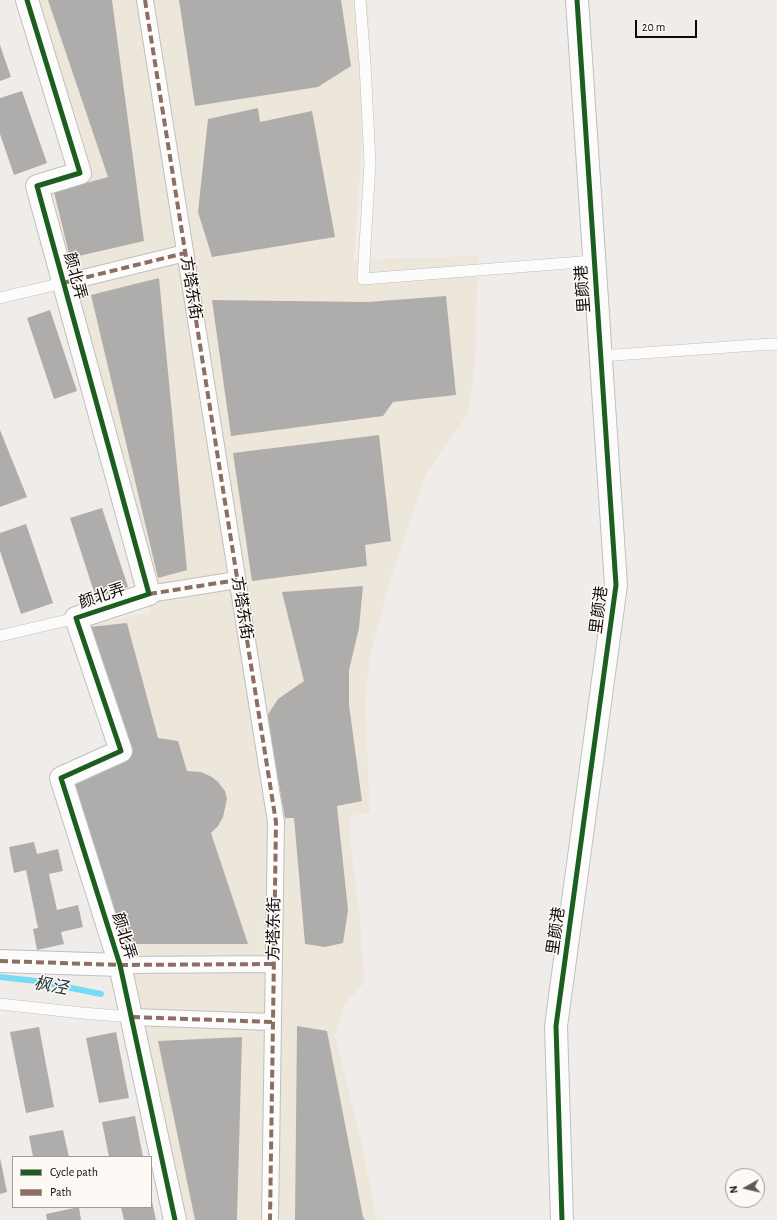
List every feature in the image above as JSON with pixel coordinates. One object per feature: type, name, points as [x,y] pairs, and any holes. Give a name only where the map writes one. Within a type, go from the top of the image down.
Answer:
[{"type":"street","name":"颜北弄","points":[[27,0],[80,173],[37,186],[149,594],[76,618],[121,751],[61,778],[120,965],[176,1220]]},
{"type":"street","name":"方塔东街","points":[[145,0],[276,822],[270,1220]]},
{"type":"street","name":"里颜港","points":[[562,1220],[556,1026],[616,585],[577,0]]},
{"type":"street","points":[[63,283],[185,253]]},
{"type":"street","points":[[149,594],[237,580]]},
{"type":"street","points":[[0,961],[120,965],[273,964]]},
{"type":"street","points":[[132,1017],[272,1022]]},
{"type":"lane","points":[[360,0],[370,163],[363,279],[594,261]]},
{"type":"lane","points":[[0,298],[63,283]]},
{"type":"lane","points":[[600,356],[770,344],[777,345]]},
{"type":"lane","points":[[0,636],[76,618]]},
{"type":"lane","points":[[0,1004],[132,1017]]},
{"type":"shaded area","points":[[34,0],[367,0],[369,19],[354,260],[478,256],[475,366],[468,414],[426,474],[391,577],[370,656],[365,703],[370,812],[351,816],[351,847],[361,928],[364,983],[345,1003],[335,1035],[361,1140],[376,1217],[380,1220],[180,1220],[64,779],[126,753],[82,626],[151,612],[39,188],[87,171]]},
{"type":"building","points":[[48,0],[112,0],[144,241],[70,258],[54,192],[108,177]]},
{"type":"building","points":[[179,0],[341,0],[351,66],[318,87],[195,106]]},
{"type":"building","points":[[0,45],[11,77],[0,81]]},
{"type":"building","points":[[22,91],[47,163],[14,175],[0,134],[0,98]]},
{"type":"building","points":[[258,108],[260,122],[312,111],[335,237],[212,257],[198,212],[208,119]]},
{"type":"building","points":[[159,278],[187,570],[158,578],[91,295]]},
{"type":"building","points":[[446,296],[456,395],[393,402],[383,416],[231,436],[212,300],[368,302]]},
{"type":"building","points":[[50,310],[77,391],[54,399],[27,318]]},
{"type":"building","points":[[0,430],[27,497],[0,507]]},
{"type":"building","points":[[379,435],[391,541],[365,545],[367,566],[252,581],[233,453]]},
{"type":"building","points":[[102,508],[128,587],[96,598],[70,518]]},
{"type":"building","points":[[26,524],[53,603],[21,614],[0,551],[0,533]]},
{"type":"building","points":[[363,586],[359,628],[349,670],[349,705],[362,801],[337,806],[348,910],[343,943],[325,947],[305,944],[294,818],[285,818],[267,716],[278,699],[304,681],[282,592]]},
{"type":"building","points":[[127,623],[158,738],[178,741],[187,771],[201,772],[212,777],[225,791],[227,799],[223,817],[218,826],[211,833],[248,944],[117,944],[69,777],[130,756],[89,627]]},
{"type":"building","points":[[34,842],[37,854],[58,849],[63,871],[49,874],[57,910],[78,905],[83,927],[61,932],[64,944],[37,950],[33,929],[38,928],[26,870],[14,873],[9,847]]},
{"type":"building","points":[[297,1026],[327,1031],[363,1217],[365,1220],[295,1220]]},
{"type":"building","points":[[39,1027],[54,1107],[26,1113],[10,1032]]},
{"type":"building","points":[[116,1032],[129,1098],[99,1103],[86,1038]]},
{"type":"building","points":[[242,1037],[237,1220],[195,1220],[158,1041]]},
{"type":"building","points":[[135,1116],[143,1156],[109,1156],[102,1122]]},
{"type":"building","points":[[63,1130],[69,1156],[33,1156],[29,1136]]},
{"type":"building","points":[[0,1158],[7,1192],[0,1194]]},
{"type":"building","points":[[152,1202],[156,1220],[124,1220],[121,1208],[152,1208]]},
{"type":"building","points":[[79,1208],[81,1220],[47,1220],[46,1214]]},
{"type":"waterway","name":"枫泾","points":[[0,977],[36,981],[101,994]]},
{"type":"marked path","points":[[145,0],[276,822],[270,1220]]},
{"type":"marked path","points":[[63,283],[185,253]]},
{"type":"marked path","points":[[149,594],[237,580]]},
{"type":"marked path","points":[[0,961],[120,965],[273,964]]},
{"type":"marked path","points":[[132,1017],[272,1022]]},
{"type":"cycle path","points":[[27,0],[80,173],[37,186],[149,594],[76,618],[121,751],[61,778],[120,965],[175,1220]]},
{"type":"cycle path","points":[[562,1220],[556,1026],[616,585],[577,0]]}]
